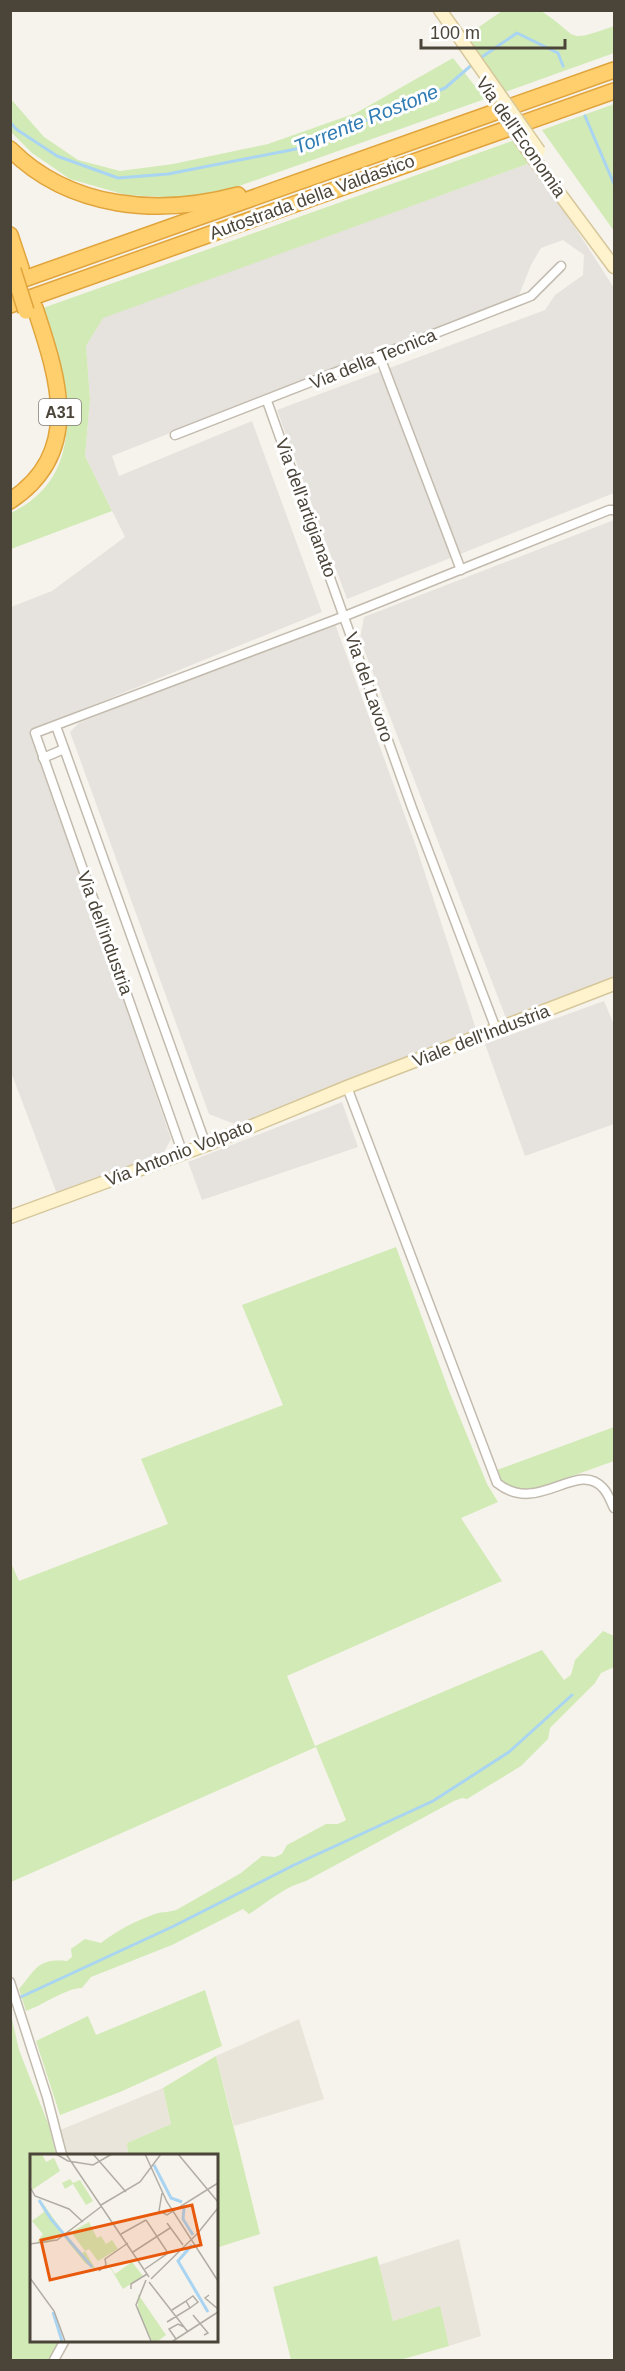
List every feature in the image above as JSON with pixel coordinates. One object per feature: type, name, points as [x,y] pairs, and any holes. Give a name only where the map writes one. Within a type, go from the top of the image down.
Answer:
[{"type":"highway","name":"Autostrada della Valdastico","points":[[14,271],[555,92],[615,70]]},
{"type":"highway","name":"Autostrada della Valdastico","points":[[19,307],[615,91]]},
{"type":"highway","points":[[10,149],[48,178],[101,200],[135,206],[188,206],[244,193],[473,113],[555,92]]},
{"type":"highway","name":"A31","points":[[10,235],[19,307],[48,382],[51,427],[39,461],[23,481],[10,490]]},
{"type":"highway","name":"A31","points":[[10,501],[33,484],[43,472],[53,455],[58,433],[58,383],[19,307]]},
{"type":"street","name":"Via dell'Economia","points":[[441,12],[455,37],[615,267]]},
{"type":"street","name":"Via della Tecnica","points":[[175,435],[380,357],[531,296],[561,266]]},
{"type":"street","points":[[380,357],[460,570]]},
{"type":"street","name":"Via dell'artigianato","points":[[267,401],[345,616]]},
{"type":"street","name":"Via del Lavoro","points":[[496,1029],[412,808],[345,616],[609,510],[615,510]]},
{"type":"street","name":"Via dell'industria","points":[[183,1154],[35,733],[345,616]]},
{"type":"street","name":"Via dell'industria","points":[[56,726],[206,1145]]},
{"type":"street","points":[[43,758],[64,749]]},
{"type":"street","name":"Viale dell'Industria","points":[[347,1087],[615,984]]},
{"type":"street","points":[[347,1087],[497,1483],[520,1496],[538,1493],[585,1478],[594,1480],[604,1488],[615,1508]]},
{"type":"street","name":"Via Antonio Volpato","points":[[10,1217],[183,1154],[347,1087]]},
{"type":"street","points":[[12,1985],[47,2097],[62,2154]]},
{"type":"street","points":[[54,2361],[64,2341]]},
{"type":"shaded area","points":[[533,162],[614,288],[614,493],[347,599],[277,410],[545,310],[555,295],[583,275],[584,255],[563,240],[541,248],[531,265],[519,295],[112,456],[119,476],[252,421],[322,612],[32,730],[171,1139],[163,1154],[57,1194],[11,1072],[11,607],[52,591],[125,537],[85,456],[90,399],[86,346],[103,317]]},
{"type":"shaded area","points":[[614,520],[614,978],[506,1018],[360,639],[364,617]]},
{"type":"shaded area","points":[[334,621],[416,846],[476,1029],[399,1062],[237,1125],[209,1114],[70,732],[79,723]]},
{"type":"shaded area","points":[[604,1001],[614,1025],[614,1124],[525,1156],[485,1044]]},
{"type":"shaded area","points":[[342,1102],[358,1147],[202,1200],[188,1162]]},
{"type":"shaded area","points":[[299,2019],[324,2099],[234,2126],[216,2056]]},
{"type":"shaded area","points":[[163,2088],[171,2124],[127,2143],[128,2154],[65,2154],[60,2130]]},
{"type":"shaded area","points":[[459,2239],[481,2336],[449,2346],[439,2307],[393,2321],[379,2265]]},
{"type":"green space","points":[[502,11],[541,11],[568,32],[579,36],[614,26],[614,53],[505,92],[463,38]]},
{"type":"green space","points":[[453,58],[485,99],[202,199],[126,195],[70,179],[32,153],[11,132],[10,98],[44,137],[78,160],[120,171],[173,164],[268,144],[356,113]]},
{"type":"green space","points":[[614,104],[614,231],[542,130]]},
{"type":"green space","points":[[518,139],[533,162],[103,318],[86,346],[90,399],[85,456],[112,511],[11,549],[11,513],[37,495],[55,473],[64,448],[67,421],[65,392],[43,308]]},
{"type":"green space","points":[[396,1247],[449,1391],[487,1484],[498,1502],[461,1518],[502,1581],[287,1676],[315,1746],[542,1650],[564,1680],[571,1675],[575,1660],[603,1631],[614,1636],[614,1667],[601,1673],[595,1683],[550,1728],[548,1739],[521,1766],[467,1799],[454,1801],[306,1881],[290,1887],[249,1914],[243,1909],[172,1945],[91,1977],[82,1988],[69,1991],[26,2011],[19,1989],[38,1966],[50,1961],[67,1961],[72,1957],[71,1949],[85,1939],[101,1943],[141,1920],[158,1913],[178,1909],[241,1873],[262,1856],[275,1857],[282,1854],[287,1845],[326,1824],[338,1824],[346,1820],[316,1747],[11,1882],[11,1563],[19,1581],[168,1524],[141,1459],[283,1405],[242,1305]]},
{"type":"green space","points":[[614,1427],[614,1461],[522,1494],[504,1488],[497,1470]]},
{"type":"green space","points":[[205,1990],[222,2046],[120,2092],[60,2115],[36,2041],[88,2016],[96,2035]]},
{"type":"green space","points":[[10,2010],[19,2050],[49,2126],[56,2154],[30,2154],[30,2341],[59,2341],[48,2360],[11,2360]]},
{"type":"green space","points":[[216,2056],[260,2234],[218,2247],[218,2154],[128,2154],[127,2143],[171,2124],[163,2088]]},
{"type":"green space","points":[[377,2256],[393,2321],[440,2306],[449,2346],[400,2360],[291,2360],[273,2287]]},
{"type":"waterway","name":"Torrente Rostone","points":[[479,59],[517,33],[558,53],[563,66]]},
{"type":"waterway","name":"Torrente Rostone","points":[[10,122],[16,129],[57,156],[118,178],[168,174],[296,149],[445,88],[474,63]]},
{"type":"waterway","name":"Torrente Rostone","points":[[585,116],[614,184]]},
{"type":"waterway","points":[[10,2002],[174,1926],[294,1865],[433,1801],[509,1752],[572,1695]]}]
